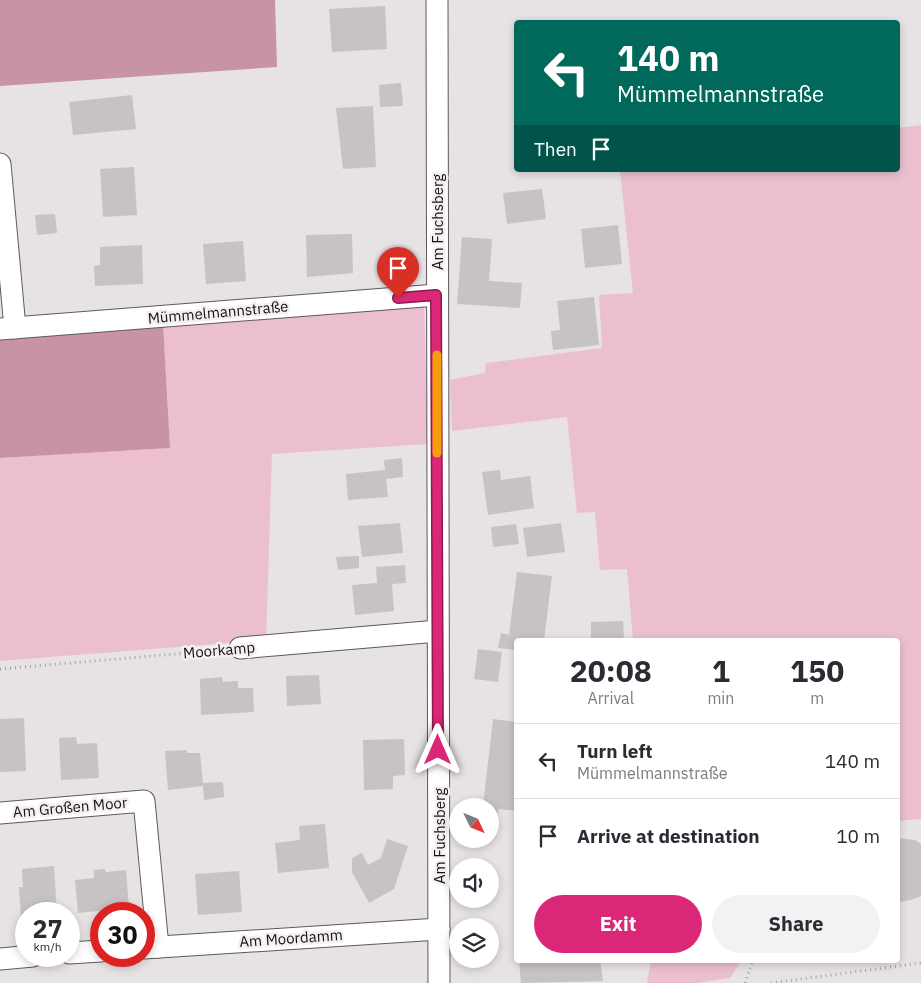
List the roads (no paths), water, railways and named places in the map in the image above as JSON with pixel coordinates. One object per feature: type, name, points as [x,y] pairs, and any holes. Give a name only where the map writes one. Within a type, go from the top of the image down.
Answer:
[{"type":"street","name":"Am Fuchsberg","points":[[436,0],[438,983]]},
{"type":"street","points":[[0,164],[8,329]]},
{"type":"street","name":"Mümmelmannstraße","points":[[8,329],[436,295]]},
{"type":"street","name":"Moorkamp","points":[[240,648],[438,631]]},
{"type":"street","name":"Am Großen Moor","points":[[0,813],[144,801],[149,902]]},
{"type":"street","name":"Am Moordamm","points":[[155,947],[439,929]]},
{"type":"street","points":[[0,959],[15,958]]}]
